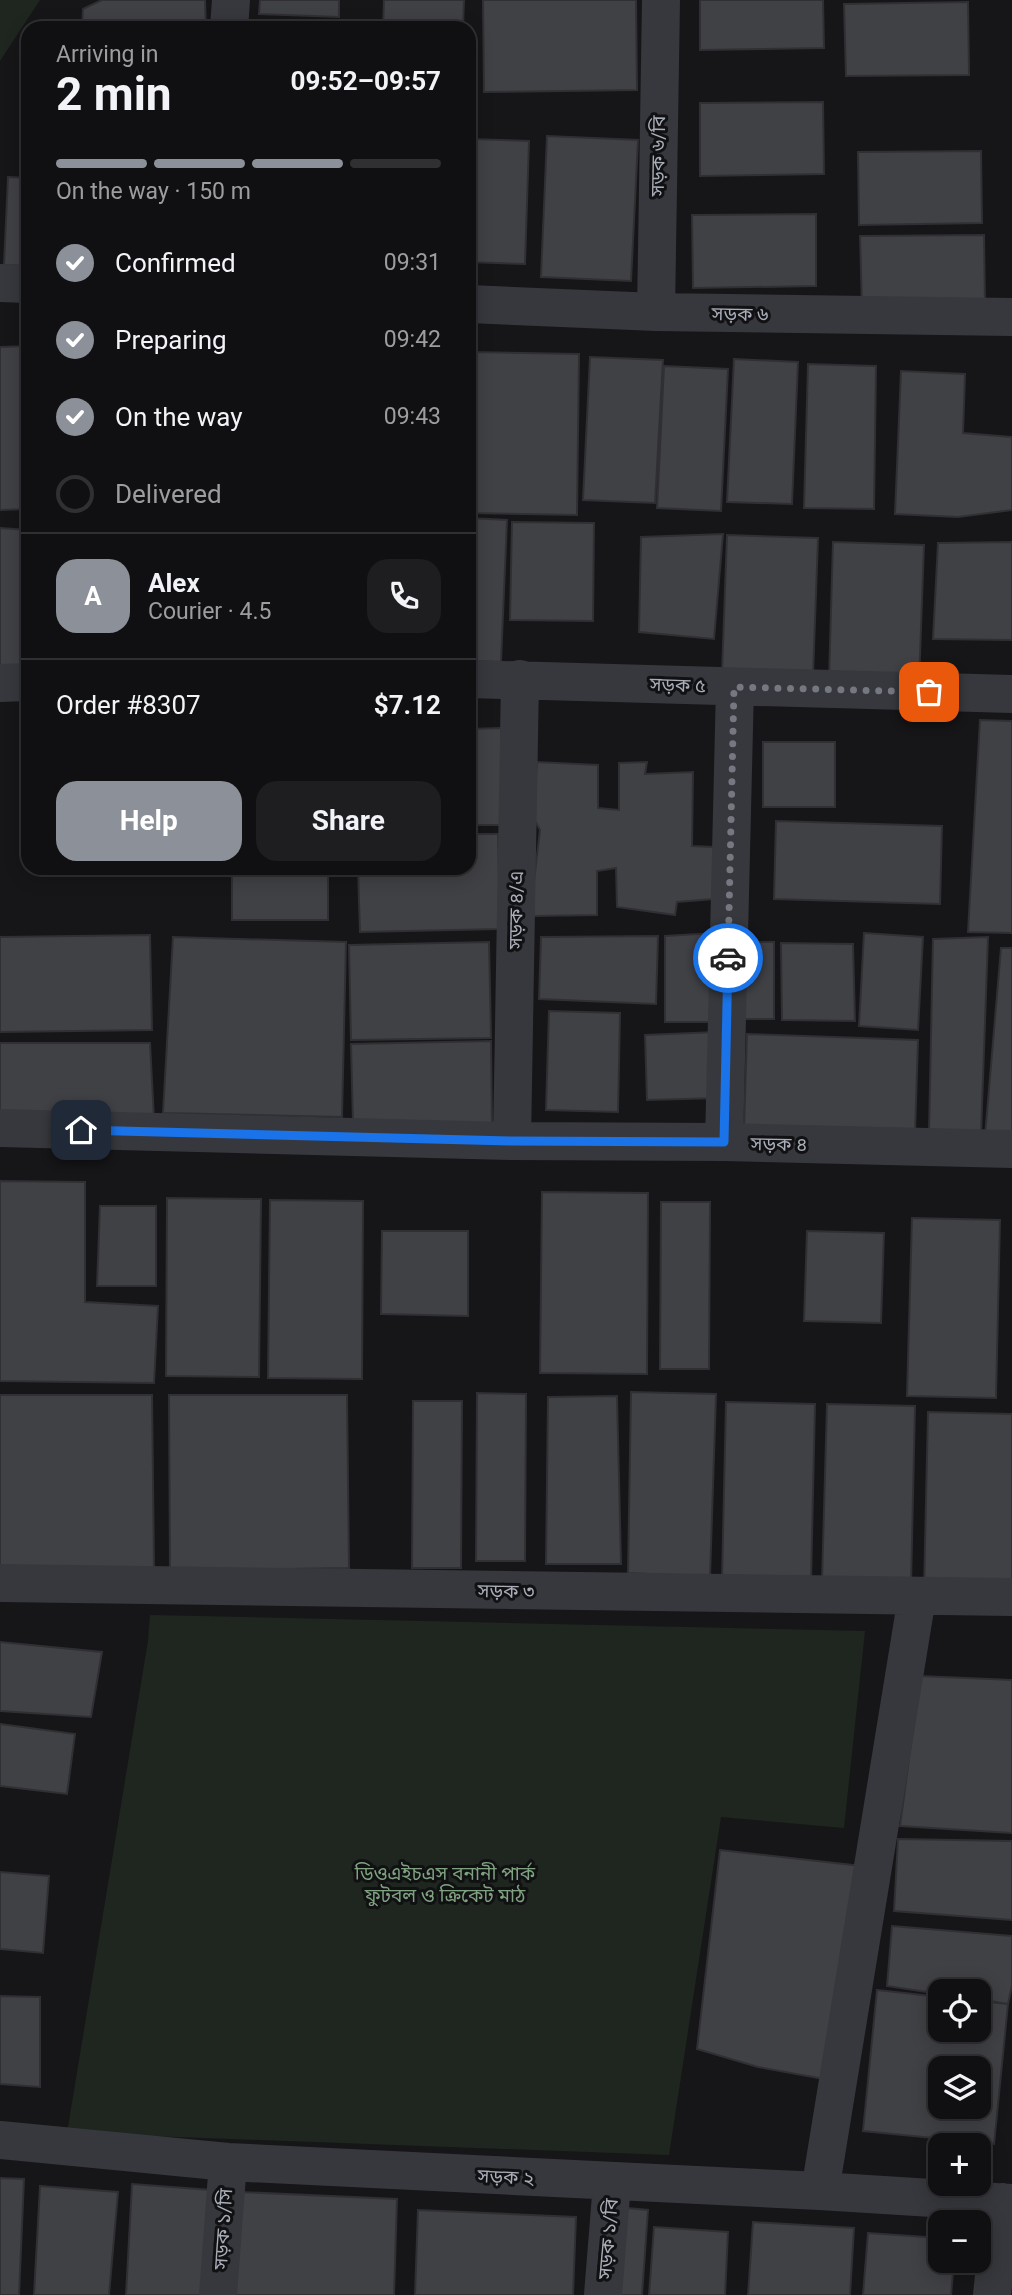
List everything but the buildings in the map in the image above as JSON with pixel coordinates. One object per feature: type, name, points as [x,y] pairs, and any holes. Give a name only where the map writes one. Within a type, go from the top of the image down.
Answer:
[{"type":"street","points":[[230,21],[231,0]]},
{"type":"street","name":"সড়ক ৬/বি","points":[[656,313],[661,0]]},
{"type":"street","points":[[0,283],[21,284]]},
{"type":"street","name":"সড়ক ৬","points":[[476,304],[656,313],[1012,317]]},
{"type":"street","name":"সড়ক ৫","points":[[476,679],[1012,694]]},
{"type":"street","name":"সড়ক ৪/এ","points":[[512,1141],[520,679]]},
{"type":"street","points":[[0,683],[21,682]]},
{"type":"street","points":[[724,1142],[734,687]]},
{"type":"street","name":"সড়ক ৪","points":[[0,1128],[1012,1150]]},
{"type":"street","name":"সড়ক ৩","points":[[0,1583],[1012,1597]]},
{"type":"street","points":[[820,2191],[916,1597]]},
{"type":"street","name":"সড়ক ২","points":[[0,2140],[228,2162],[612,2183],[820,2191],[1007,2203]]},
{"type":"street","name":"সড়ক ১/সি","points":[[218,2295],[228,2162]]},
{"type":"street","name":"সড়ক ১/বি","points":[[603,2295],[612,2183]]},
{"type":"street","points":[[992,2295],[1007,2203]]},
{"type":"green space","points":[[0,0],[40,0],[26,21],[21,21],[21,29],[0,61]]},
{"type":"green space","name":"ডিওএইচএস বনানী পার্ক ফুটবল ও ক্রিকেট মাঠ","points":[[150,1615],[865,1631],[844,1828],[721,1817],[669,2155],[67,2133],[148,1641]]},
{"type":"way so far","points":[[728,958],[734,687],[929,692]]},
{"type":"route","points":[[81,1130],[512,1141],[724,1142],[728,958]]}]
